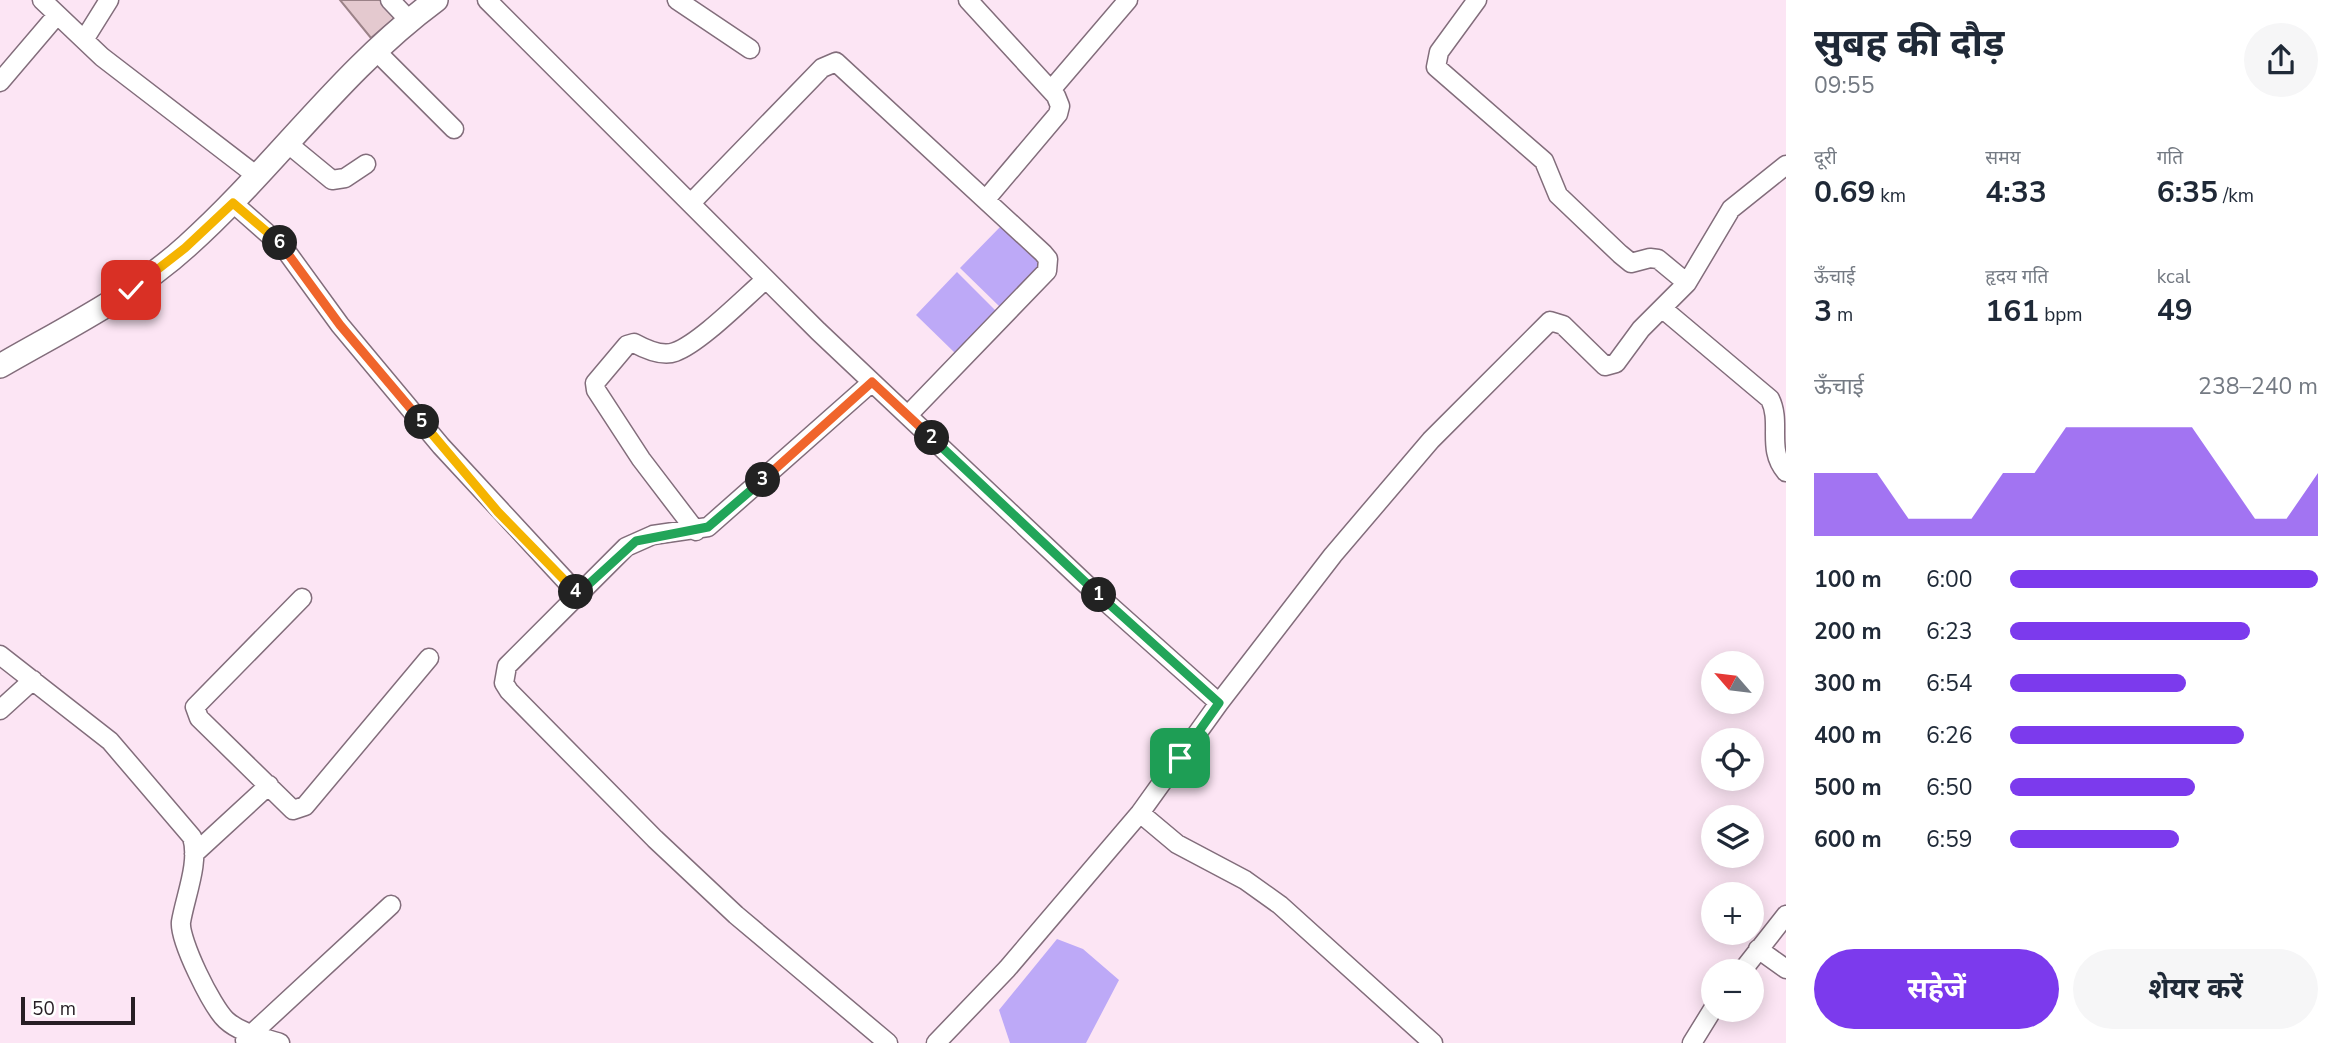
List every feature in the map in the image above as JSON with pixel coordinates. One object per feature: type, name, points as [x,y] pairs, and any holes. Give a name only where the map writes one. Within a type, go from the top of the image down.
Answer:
[{"type":"street","points":[[42,0],[84,40],[257,176]]},
{"type":"street","points":[[84,40],[108,0]]},
{"type":"street","points":[[390,0],[409,20]]},
{"type":"street","points":[[0,366],[131,290],[185,248],[233,203],[286,143],[376,51],[409,20],[436,0]]},
{"type":"street","points":[[487,0],[691,202],[765,280],[1088,586],[1219,703]]},
{"type":"street","points":[[677,0],[750,49]]},
{"type":"street","points":[[968,0],[1059,102],[1058,114],[987,198]]},
{"type":"street","points":[[1051,90],[1128,0]]},
{"type":"street","points":[[1478,0],[1439,52],[1436,67],[1534,150],[1544,161],[1558,195],[1620,254],[1631,262],[1658,259],[1687,283]]},
{"type":"street","points":[[0,82],[57,15]]},
{"type":"street","points":[[376,51],[454,129]]},
{"type":"street","points":[[691,202],[822,68],[836,62],[987,198],[1043,253],[1049,266],[908,415]]},
{"type":"street","points":[[286,143],[332,180],[345,178],[366,164]]},
{"type":"street","points":[[936,1043],[1007,969],[1140,813],[1219,703],[1333,555],[1431,440],[1542,327],[1555,321],[1601,363],[1609,366],[1616,363],[1633,338],[1687,283],[1731,209],[1786,165]]},
{"type":"street","points":[[233,203],[285,248],[340,325],[441,446],[578,594]]},
{"type":"street","points":[[696,531],[641,459],[596,390],[595,383],[627,345],[634,343],[661,354],[674,353],[690,344],[765,280]]},
{"type":"street","points":[[1663,309],[1770,399],[1776,418],[1773,442],[1783,460]]},
{"type":"street","points":[[872,382],[708,527],[696,531],[653,535],[636,541],[578,594],[507,666],[504,682],[509,691],[655,839],[736,915],[888,1043]]},
{"type":"street","points":[[302,598],[195,707],[200,718],[293,810],[305,806],[429,659]]},
{"type":"street","points":[[0,655],[110,741],[192,837],[194,854],[180,927],[219,1012],[246,1038],[280,1043]]},
{"type":"street","points":[[0,710],[33,680]]},
{"type":"street","points":[[194,854],[269,785]]},
{"type":"street","points":[[1140,813],[1177,844],[1245,880],[1279,905],[1433,1043]]},
{"type":"street","points":[[246,1038],[391,905]]},
{"type":"street","points":[[1751,959],[1786,915]]},
{"type":"street","points":[[1758,949],[1786,969]]},
{"type":"street","points":[[1692,1043],[1705,1022]]},
{"type":"shaded area","points":[[1001,226],[1041,264],[1000,307],[960,268]]},
{"type":"shaded area","points":[[957,272],[996,311],[955,353],[916,315]]},
{"type":"shaded area","points":[[1057,939],[1083,949],[1119,980],[1086,1043],[1010,1043],[999,1010]]},
{"type":"building","points":[[340,0],[383,0],[396,17],[371,38]]},
{"type":"route","points":[[131,290],[185,248],[233,203],[285,248],[340,325],[441,446],[498,512],[578,594],[626,547],[636,541],[653,535],[696,531],[708,527],[872,382],[1088,586],[1219,703],[1180,758]]}]
